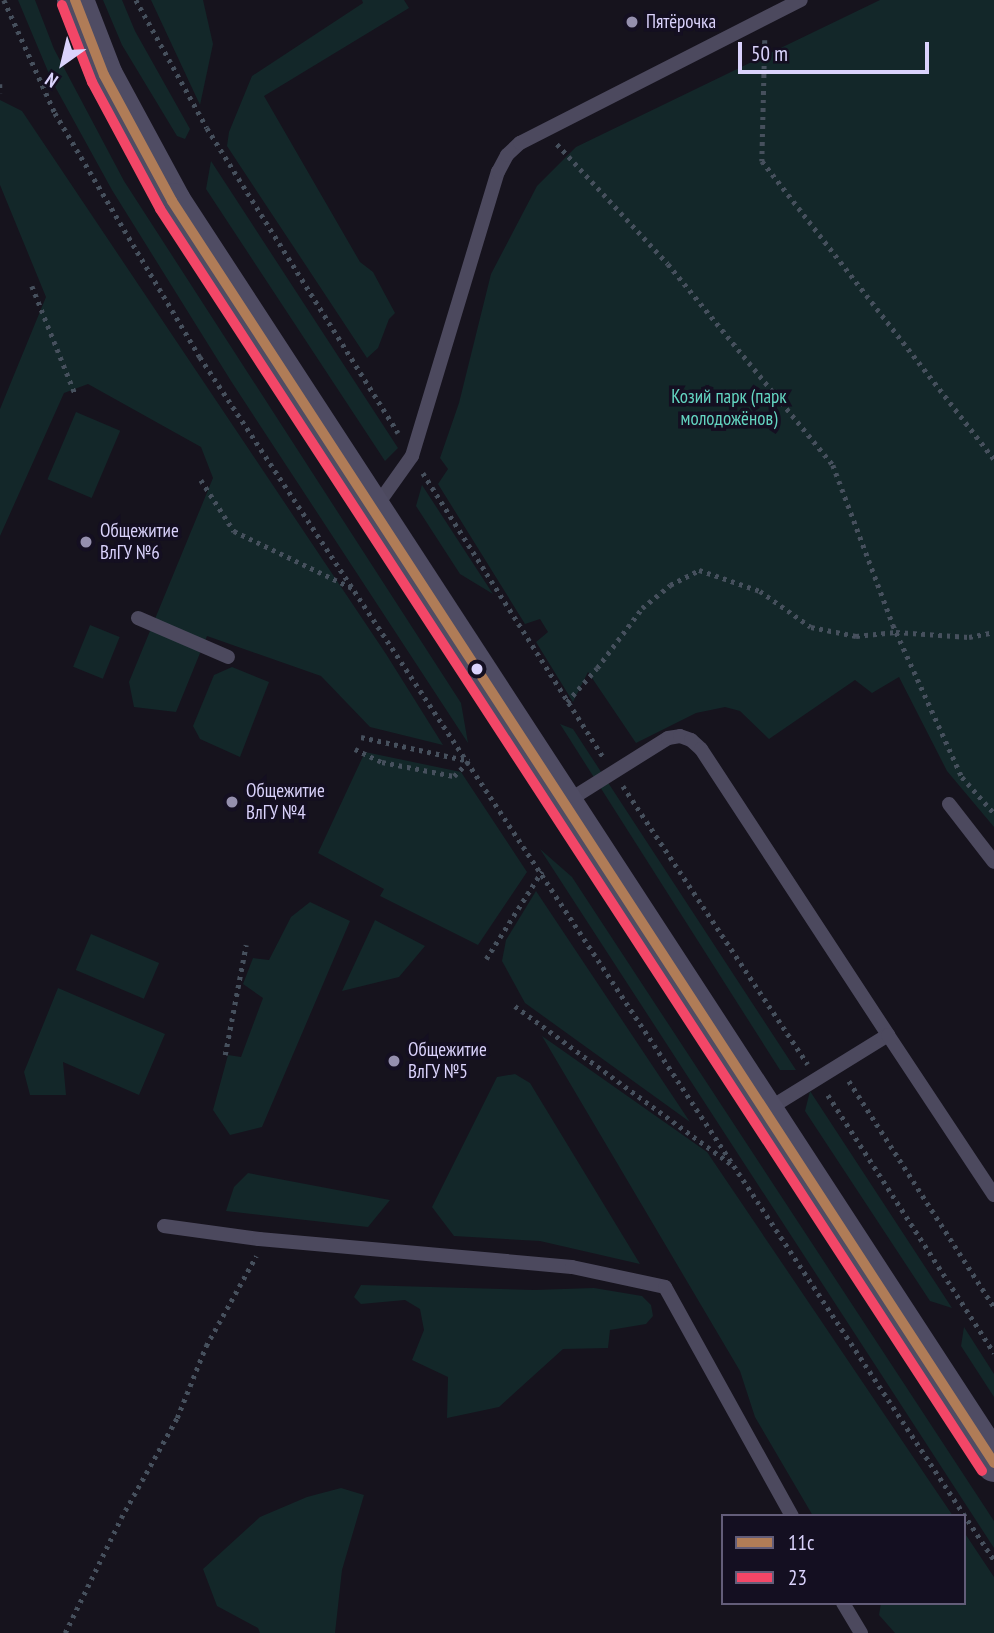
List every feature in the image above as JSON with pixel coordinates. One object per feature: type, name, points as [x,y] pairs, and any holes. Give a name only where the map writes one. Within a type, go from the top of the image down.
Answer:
[{"type":"main road","points":[[75,0],[104,75],[172,201],[994,1463]]},
{"type":"lane","points":[[373,510],[412,456],[498,172],[507,155],[520,143],[801,0]]},
{"type":"lane","points":[[138,618],[228,657]]},
{"type":"lane","points":[[564,803],[668,738],[680,736],[691,740],[701,749],[994,1195]]},
{"type":"lane","points":[[949,804],[994,862]]},
{"type":"lane","points":[[764,1112],[888,1035]]},
{"type":"lane","points":[[164,1226],[265,1239],[572,1267],[665,1287],[791,1514]]},
{"type":"lane","points":[[844,1605],[861,1633]]},
{"type":"path","points":[[4,0],[62,125],[200,356],[964,1514]]},
{"type":"path","points":[[136,0],[207,128],[566,702],[817,1079],[994,1353]]},
{"type":"path","points":[[765,18],[762,161],[994,459]]},
{"type":"path","points":[[0,84],[0,93]]},
{"type":"path","points":[[545,130],[668,264],[833,465],[896,632],[962,777],[994,813]]},
{"type":"path","points":[[32,286],[76,396]]},
{"type":"path","points":[[201,480],[234,531],[355,589]]},
{"type":"path","points":[[566,702],[597,668],[642,608],[670,585],[699,570],[761,591],[811,626],[856,636],[896,632],[969,637],[994,632]]},
{"type":"path","points":[[361,737],[469,761]]},
{"type":"path","points":[[355,749],[382,762],[454,776],[469,761]]},
{"type":"path","points":[[486,959],[542,871]]},
{"type":"path","points":[[225,1055],[246,946]]},
{"type":"path","points":[[514,1006],[736,1167]]},
{"type":"path","points":[[838,1066],[994,1307]]},
{"type":"path","points":[[65,1633],[121,1518],[177,1418],[206,1346],[265,1239]]},
{"type":"path","points":[[966,1517],[994,1560]]},
{"type":"green space","points":[[18,0],[35,0],[54,49],[124,181],[461,703],[468,743],[231,381],[112,190],[52,81]]},
{"type":"green space","points":[[103,0],[122,0],[135,31],[190,129],[185,139],[177,136],[122,45]]},
{"type":"green space","points":[[151,0],[203,0],[213,44],[200,105]]},
{"type":"green space","points":[[362,0],[404,0],[409,8],[264,96],[360,262],[373,272],[395,313],[389,319],[378,348],[367,358],[227,146],[229,132],[252,76],[363,3]]},
{"type":"green space","name":"Козий парк (парк молодожёнов)","points":[[880,0],[994,0],[994,827],[947,771],[899,677],[872,693],[855,680],[769,739],[740,711],[725,707],[696,713],[636,743],[588,672],[573,702],[536,642],[548,632],[540,619],[525,624],[438,484],[448,469],[440,458],[459,403],[491,274],[537,186],[576,147]]},
{"type":"green space","points":[[0,100],[22,111],[386,654],[443,745],[370,727],[321,676],[207,636],[176,712],[134,707],[129,682],[213,478],[201,447],[88,384],[64,393],[0,536],[0,409],[46,297],[0,185]]},
{"type":"green space","points":[[211,161],[398,448],[385,461],[206,189]]},
{"type":"green space","points":[[76,412],[120,431],[92,498],[47,479]]},
{"type":"green space","points":[[422,485],[493,594],[460,574],[416,506]]},
{"type":"green space","points":[[90,625],[120,637],[103,679],[73,667]]},
{"type":"green space","points":[[232,667],[269,682],[240,757],[200,739],[193,726],[214,675]]},
{"type":"green space","points":[[560,724],[573,729],[796,1070],[780,1070]]},
{"type":"green space","points":[[365,752],[461,772],[527,872],[478,945],[380,896],[384,889],[318,853]]},
{"type":"green space","points":[[540,849],[572,877],[994,1521],[994,1548]]},
{"type":"green space","points":[[536,891],[690,1122],[525,1003],[502,961],[506,940]]},
{"type":"green space","points":[[310,902],[350,921],[262,1127],[230,1135],[213,1110],[228,1055],[241,1057],[263,998],[243,984],[253,958],[269,960],[291,917]]},
{"type":"green space","points":[[375,920],[425,946],[399,977],[342,991]]},
{"type":"green space","points":[[91,934],[159,963],[144,999],[76,970]]},
{"type":"green space","points":[[58,988],[165,1034],[139,1095],[63,1062],[66,1095],[30,1095],[24,1072]]},
{"type":"green space","points":[[542,1036],[707,1152],[952,1514],[812,1514],[755,1417],[740,1371]]},
{"type":"green space","points":[[515,1074],[530,1083],[640,1264],[540,1241],[454,1236],[432,1207],[497,1077]]},
{"type":"green space","points":[[810,1091],[952,1308],[930,1301],[805,1111]]},
{"type":"green space","points":[[248,1173],[390,1200],[368,1227],[226,1211],[234,1187]]},
{"type":"green space","points":[[361,1285],[534,1290],[594,1288],[642,1296],[651,1305],[653,1316],[646,1324],[610,1330],[608,1348],[563,1349],[499,1407],[447,1418],[448,1377],[412,1360],[424,1330],[420,1309],[405,1300],[361,1304],[354,1297]]},
{"type":"green space","points":[[964,1327],[994,1374],[994,1397],[961,1346]]},
{"type":"green space","points":[[341,1488],[364,1495],[342,1570],[335,1633],[260,1633],[258,1628],[217,1606],[203,1569],[260,1517],[307,1497]]},
{"type":"green space","points":[[966,1535],[994,1577],[994,1633],[895,1633],[879,1615],[881,1605],[966,1605]]},
{"type":"transit line","name":"11с","points":[[75,0],[104,75],[172,201],[994,1463]]},
{"type":"transit line","name":"23","points":[[62,5],[92,82],[160,209],[982,1471]]},
{"type":"place","name":"Пятёрочка","points":[[632,22]]},
{"type":"place","name":"Общежитие ВлГУ №6","points":[[86,542]]},
{"type":"place","name":"Общежитие ВлГУ №4","points":[[232,802]]},
{"type":"place","name":"Общежитие ВлГУ №5","points":[[394,1061]]}]
